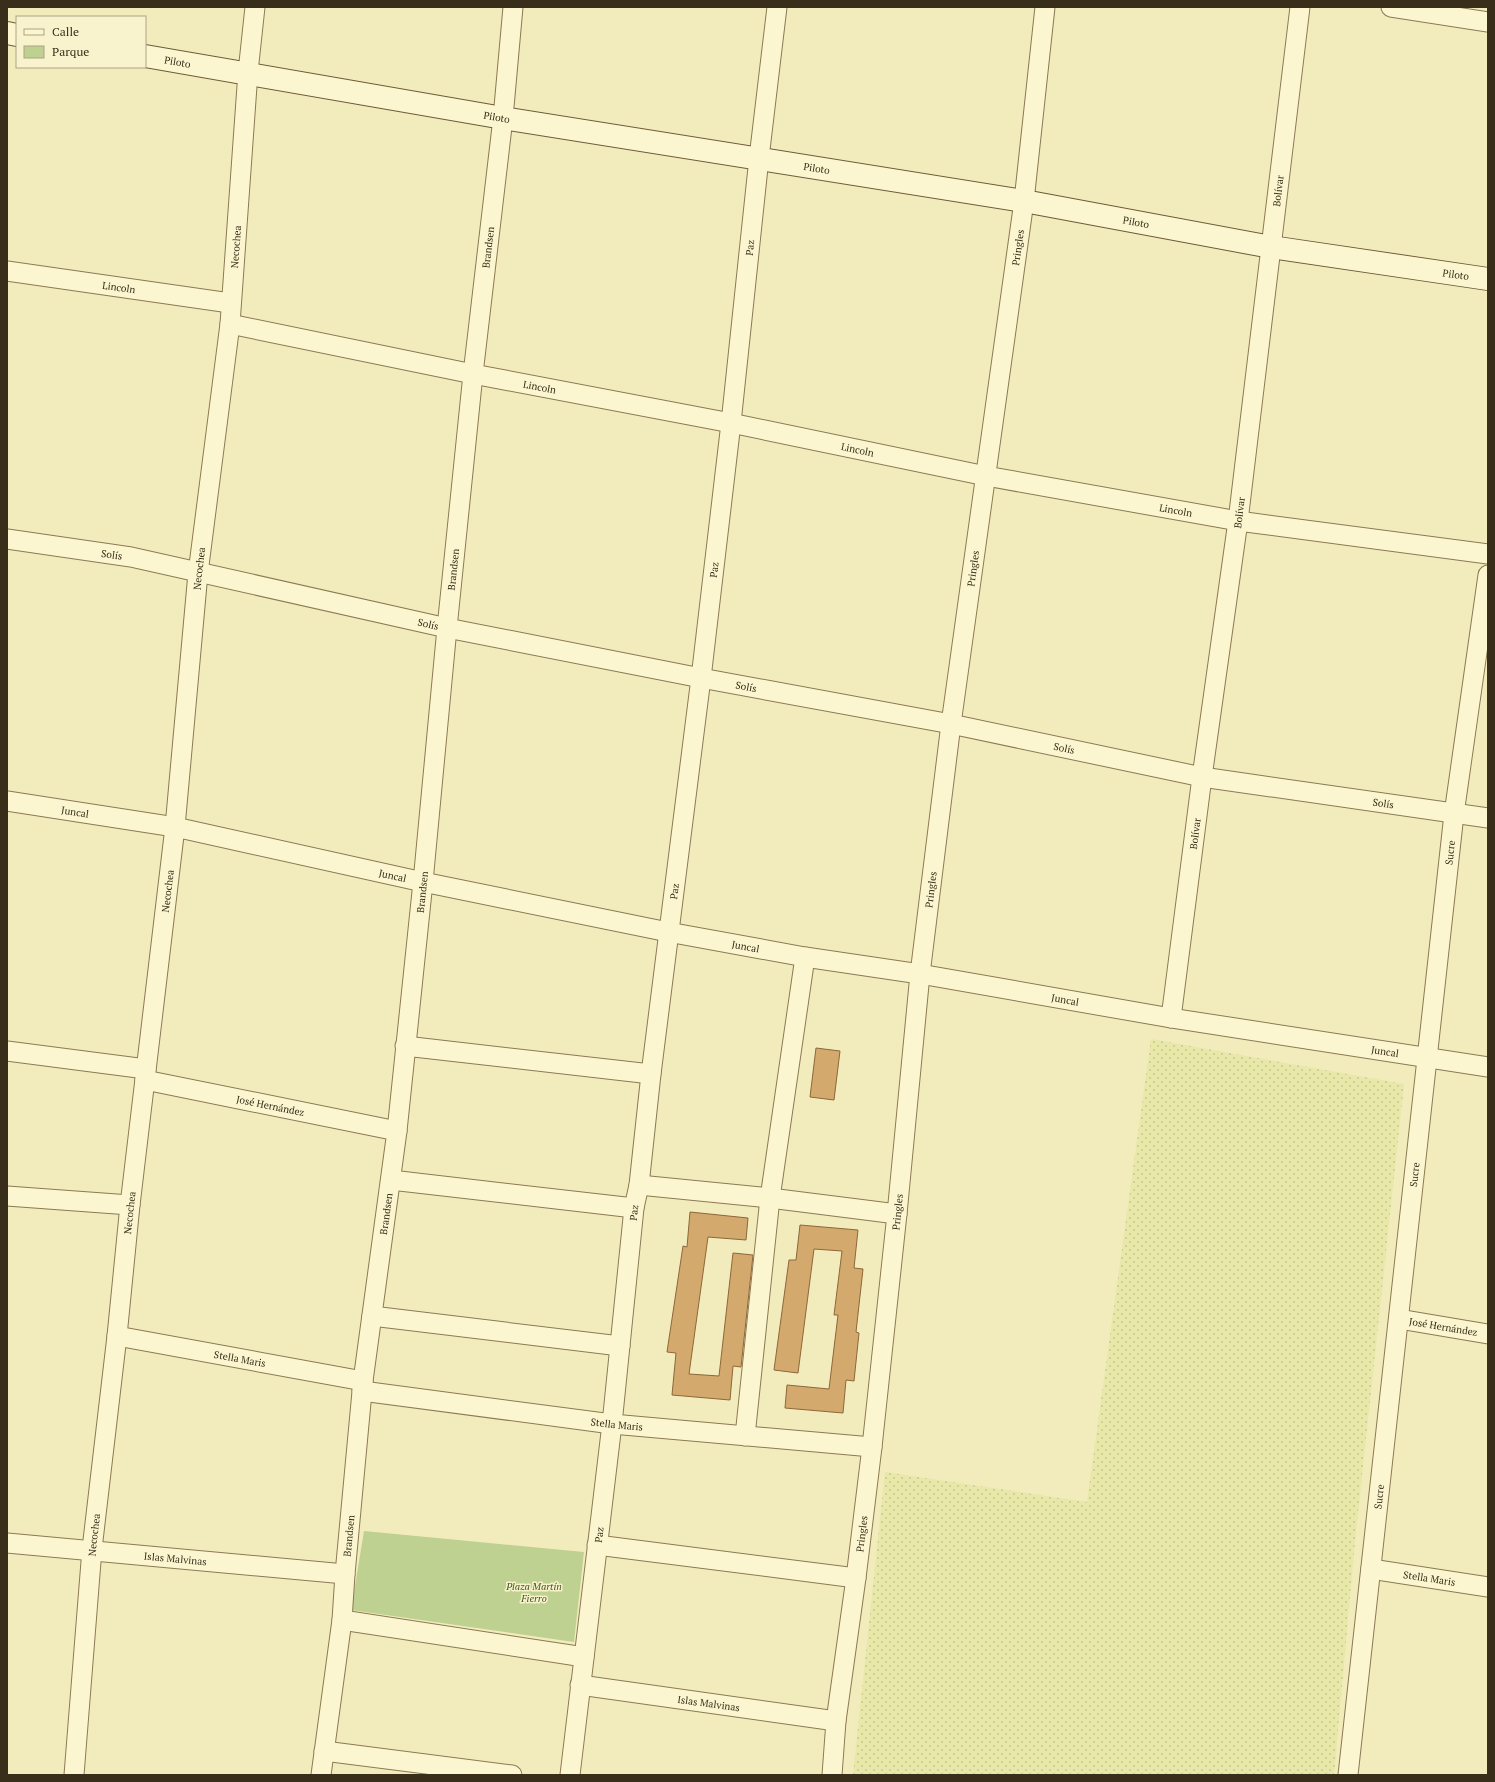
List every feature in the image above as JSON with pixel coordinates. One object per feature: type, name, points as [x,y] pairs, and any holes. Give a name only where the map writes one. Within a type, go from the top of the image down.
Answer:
[{"type":"main road","name":"Piloto","points":[[146,56],[248,72],[503,118],[1024,201],[1271,247],[1488,279]]},
{"type":"street","name":"Necochea","points":[[74,1775],[92,1550],[174,827],[198,573],[230,324],[230,303],[248,72],[255,7]]},
{"type":"street","name":"Brandsen","points":[[321,1775],[342,1620],[363,1386],[397,1132],[473,374],[503,118],[513,7]]},
{"type":"street","name":"Paz","points":[[570,1775],[612,1424],[634,1208],[639,1185],[650,1074],[701,678],[731,423],[759,158],[777,7]]},
{"type":"street","name":"Pringles","points":[[832,1775],[836,1721],[856,1578],[872,1447],[897,1214],[920,974],[951,724],[1024,201],[1045,7]]},
{"type":"street","name":"Bolívar","points":[[1171,1018],[1202,777],[1238,521],[1300,7]]},
{"type":"street","points":[[1391,7],[1488,22]]},
{"type":"street","name":"Lincoln","points":[[7,271],[230,303]]},
{"type":"street","name":"Lincoln","points":[[230,324],[473,374],[731,423],[986,476],[1238,521],[1488,554]]},
{"type":"street","name":"Solís","points":[[7,539],[131,557],[447,628],[701,678],[951,724],[1202,777],[1488,818]]},
{"type":"street","name":"Sucre","points":[[1348,1775],[1454,814],[1488,575]]},
{"type":"street","name":"Juncal","points":[[7,801],[174,827],[423,882],[668,932],[805,957],[920,974],[1171,1018],[1488,1067]]},
{"type":"street","points":[[745,1436],[770,1198],[805,957]]},
{"type":"street","points":[[405,1046],[650,1074]]},
{"type":"street","name":"José Hernández","points":[[7,1051],[145,1075],[397,1132]]},
{"type":"street","points":[[391,1180],[634,1208]]},
{"type":"street","points":[[639,1185],[770,1198],[897,1214]]},
{"type":"street","points":[[7,1196],[130,1205]]},
{"type":"street","points":[[372,1316],[620,1346]]},
{"type":"street","name":"José Hernández","points":[[1399,1319],[1488,1334]]},
{"type":"street","name":"Stella Maris","points":[[117,1336],[363,1386],[612,1424],[872,1447]]},
{"type":"street","name":"Islas Malvinas","points":[[7,1543],[345,1574]]},
{"type":"street","points":[[597,1545],[856,1578]]},
{"type":"street","name":"Stella Maris","points":[[1371,1569],[1488,1587]]},
{"type":"street","points":[[342,1620],[584,1657]]},
{"type":"street","name":"Islas Malvinas","points":[[580,1685],[836,1721]]},
{"type":"street","points":[[324,1751],[512,1775]]},
{"type":"green space","points":[[1151,1039],[1404,1084],[1355,1541],[1334,1775],[853,1775],[885,1472],[1087,1502]]},
{"type":"green space","name":"Plaza Martín Fierro","points":[[364,1531],[584,1552],[574,1642],[351,1610]]},
{"type":"building","points":[[816,1048],[840,1051],[834,1100],[810,1097]]},
{"type":"building","points":[[690,1212],[748,1218],[746,1240],[708,1237],[689,1374],[719,1376],[733,1253],[753,1255],[741,1367],[733,1366],[730,1400],[672,1395],[676,1353],[667,1352],[683,1246],[687,1247]]},
{"type":"building","points":[[800,1225],[858,1230],[854,1268],[863,1269],[856,1332],[859,1333],[854,1381],[846,1380],[843,1413],[785,1408],[787,1385],[829,1389],[838,1315],[834,1315],[842,1251],[814,1249],[798,1373],[774,1370],[789,1260],[796,1260]]}]
